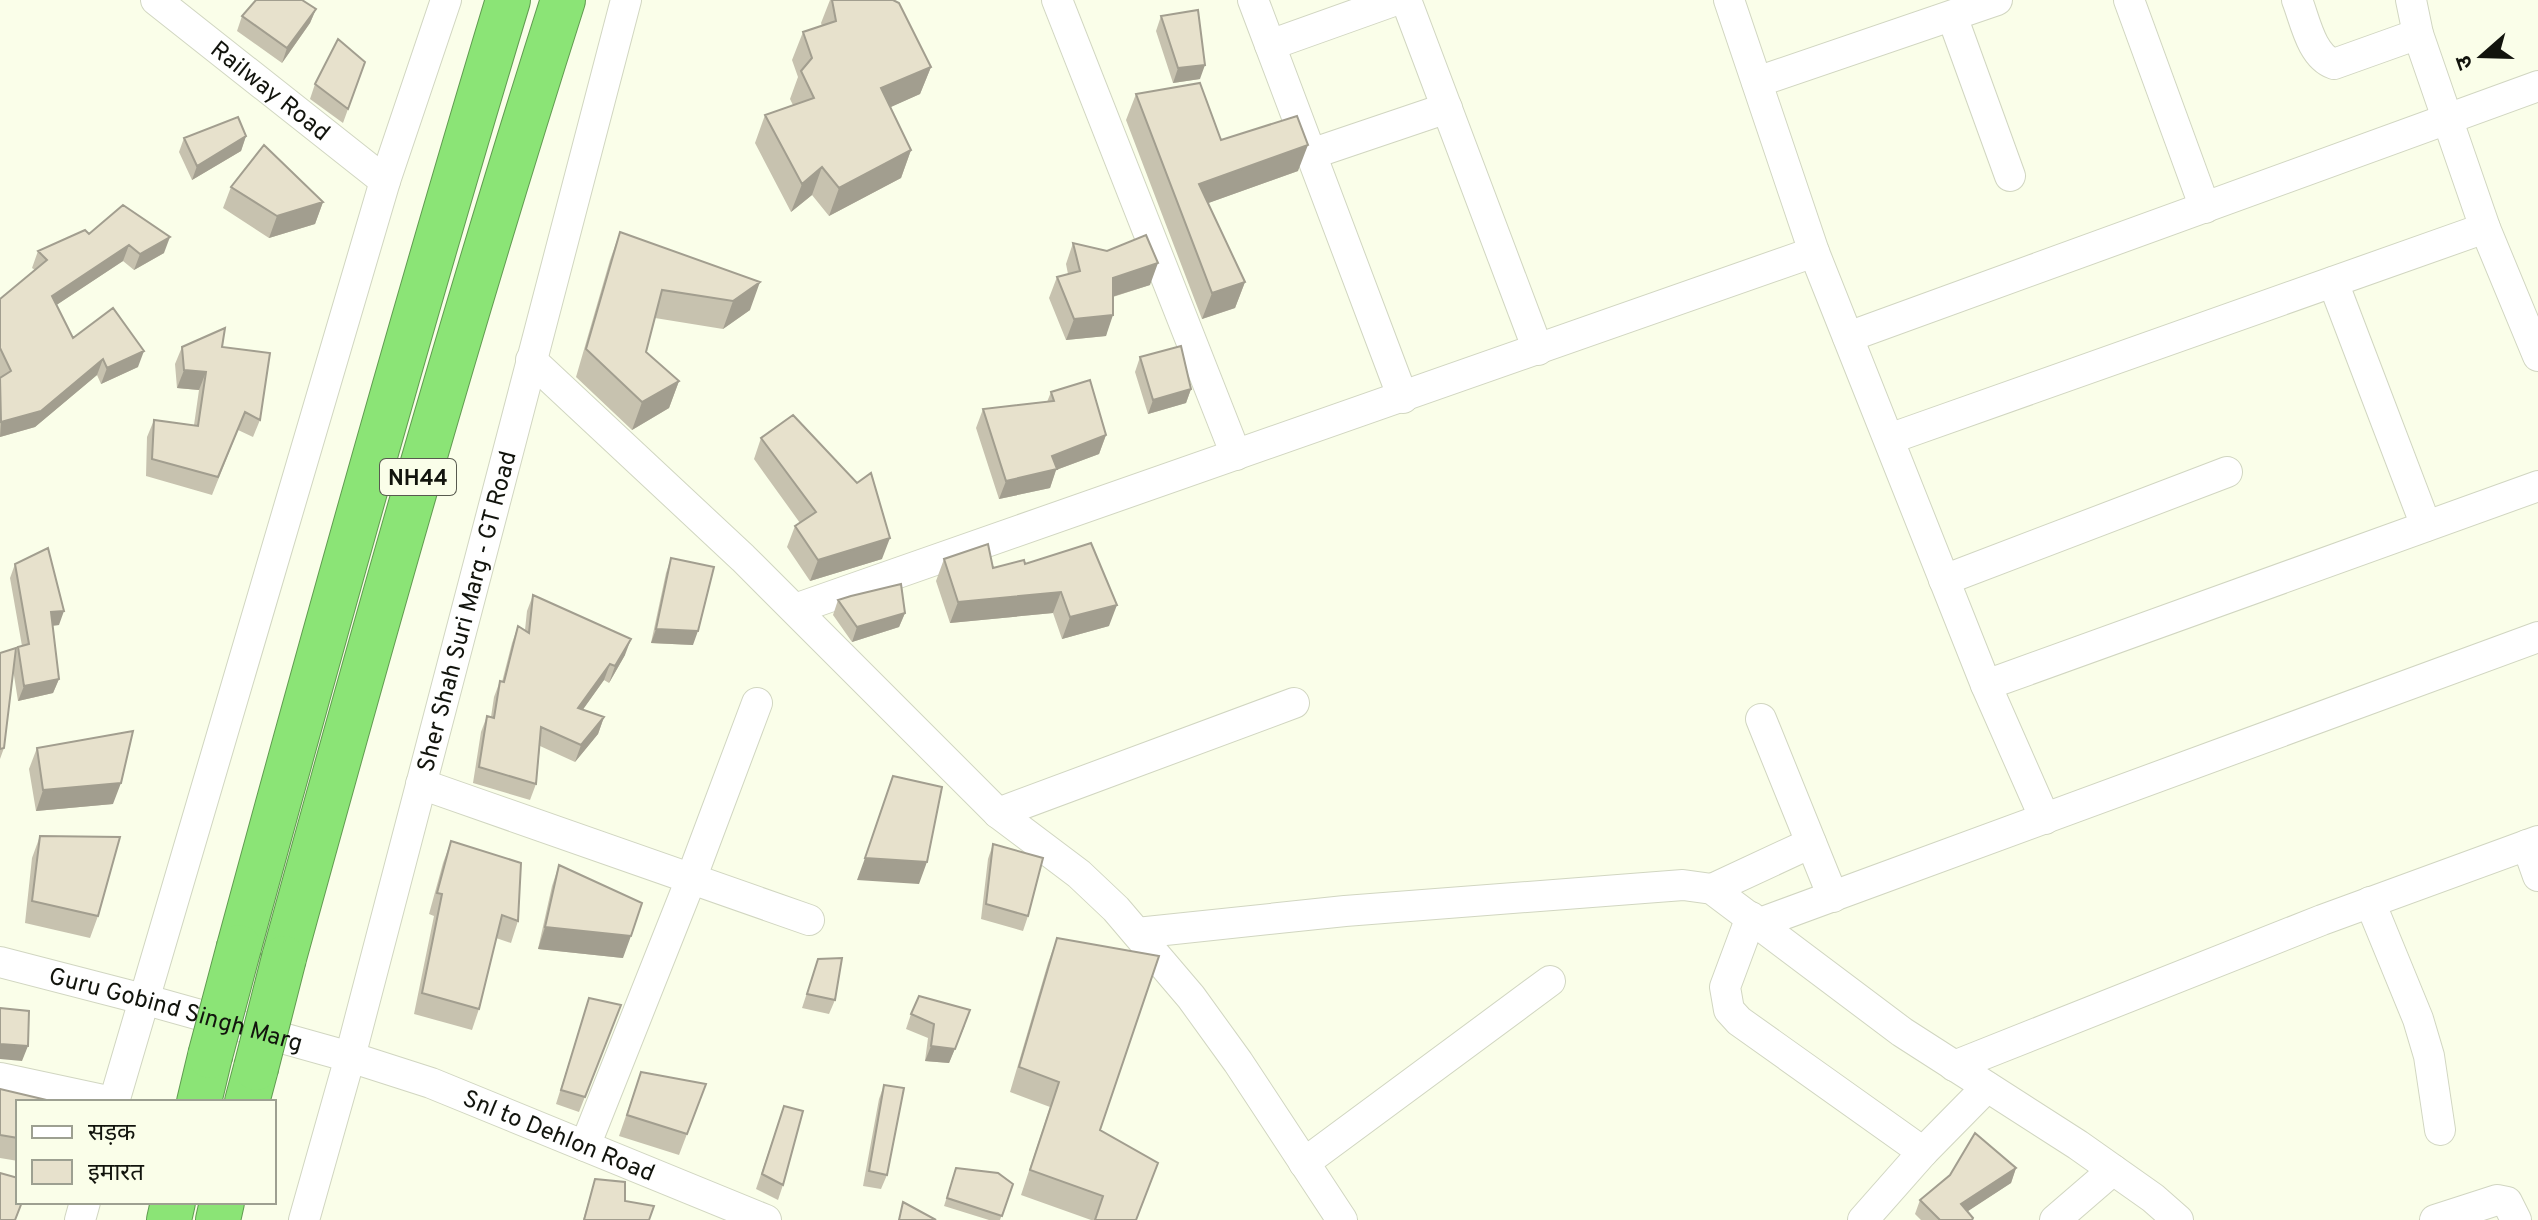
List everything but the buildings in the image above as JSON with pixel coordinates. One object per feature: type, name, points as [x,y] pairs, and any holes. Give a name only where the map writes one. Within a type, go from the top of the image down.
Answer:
[{"type":"highway","name":"NH44","points":[[199,1100],[340,575],[508,0]]},
{"type":"highway","name":"NH44","points":[[251,1085],[395,556],[493,220],[563,0]]},
{"type":"street","name":"Railway Road","points":[[156,0],[385,181]]},
{"type":"street","points":[[114,1100],[385,181],[446,0]]},
{"type":"street","name":"Sher Shah Suri Marg - GT Road","points":[[304,1220],[350,1057],[626,0]]},
{"type":"street","points":[[1057,0],[1236,455]]},
{"type":"street","points":[[1253,0],[1403,398]]},
{"type":"street","points":[[1270,45],[1396,0]]},
{"type":"street","points":[[1406,0],[1538,350]]},
{"type":"street","points":[[1729,0],[1814,252],[1986,685],[2045,819]]},
{"type":"street","points":[[1757,82],[1997,0]]},
{"type":"street","points":[[2129,0],[2205,208]]},
{"type":"street","points":[[2297,0],[2311,38],[2327,61],[2334,64],[2418,34]]},
{"type":"street","points":[[2411,0],[2418,34],[2485,228],[2538,356]]},
{"type":"street","points":[[1952,16],[2010,176]]},
{"type":"street","points":[[1848,337],[2538,86]]},
{"type":"street","points":[[1311,154],[1447,108]]},
{"type":"street","points":[[1889,439],[2485,228]]},
{"type":"street","points":[[795,609],[1814,252]]},
{"type":"street","points":[[2333,282],[2426,526]]},
{"type":"street","points":[[531,360],[795,609],[998,813],[1079,874],[1137,933],[1191,997],[1238,1062],[1342,1220]]},
{"type":"street","points":[[1944,580],[2227,472]]},
{"type":"street","points":[[1986,685],[2538,486]]},
{"type":"street","points":[[1923,1152],[1739,1021],[1729,1010],[1725,987],[1756,920],[1833,897],[2538,637]]},
{"type":"street","points":[[585,1146],[757,703]]},
{"type":"street","points":[[998,813],[1294,703]]},
{"type":"street","points":[[1761,719],[1833,897]]},
{"type":"street","points":[[421,784],[809,920]]},
{"type":"street","points":[[1712,889],[1811,843]]},
{"type":"street","points":[[1954,1066],[2370,902],[2532,843],[2538,876]]},
{"type":"street","points":[[1137,933],[1391,907],[1683,885],[1712,889],[1902,1032],[2113,1170],[2178,1220]]},
{"type":"street","points":[[2370,902],[2418,1019],[2429,1056],[2440,1130]]},
{"type":"street","name":"Guru Gobind Singh Marg","points":[[0,962],[350,1057]]},
{"type":"street","points":[[1304,1163],[1550,981]]},
{"type":"street","name":"Snl to Dehlon Road","points":[[350,1057],[431,1083],[766,1220]]},
{"type":"street","points":[[0,1078],[104,1100]]},
{"type":"street","points":[[1863,1220],[1923,1152],[1987,1087]]},
{"type":"street","points":[[2055,1220],[2113,1170]]},
{"type":"street","points":[[2435,1220],[2497,1200],[2507,1202],[2516,1220]]}]
